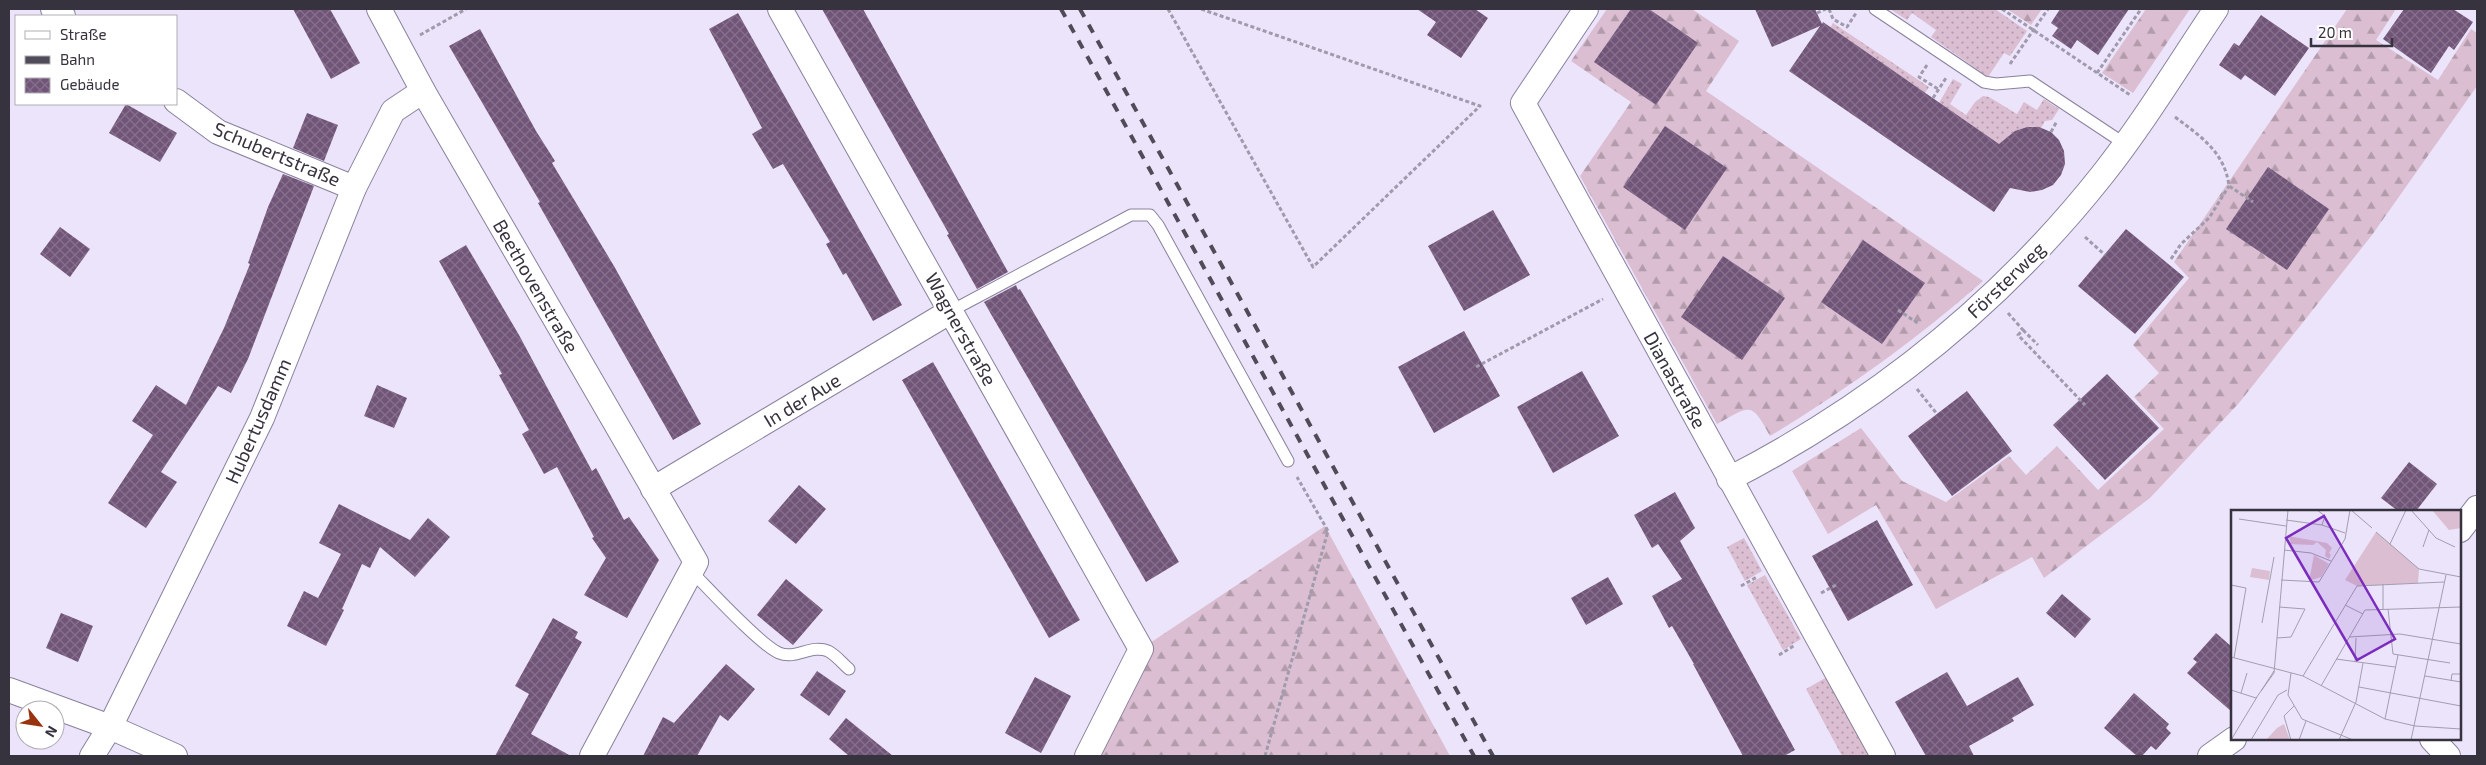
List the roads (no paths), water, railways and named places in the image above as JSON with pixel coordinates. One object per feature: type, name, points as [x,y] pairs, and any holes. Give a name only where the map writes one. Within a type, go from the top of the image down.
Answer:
[{"type":"street","name":"Beethovenstraße","points":[[379,9],[423,91],[653,489],[694,567]]},
{"type":"street","name":"Wagnerstraße","points":[[780,9],[1141,650],[1087,756]]},
{"type":"street","name":"Dianastraße","points":[[1586,9],[1523,103],[1883,756]]},
{"type":"street","name":"Försterweg","points":[[1729,479],[1811,434],[1903,371],[1992,296],[2065,220],[2125,144],[2216,9]]},
{"type":"street","name":"Hubertusdamm","points":[[92,756],[110,727],[262,418],[354,188],[393,111],[423,91]]},
{"type":"street","name":"Schubertstraße","points":[[178,102],[218,132],[354,188]]},
{"type":"street","name":"In der Aue","points":[[653,489],[951,311]]},
{"type":"street","points":[[2461,529],[2477,508]]},
{"type":"street","points":[[592,756],[694,567]]},
{"type":"street","points":[[9,690],[110,727],[175,756]]},
{"type":"street","points":[[2210,756],[2233,740]]},
{"type":"street","points":[[2433,740],[2448,756]]},
{"type":"lane","points":[[1875,9],[1984,82],[1996,84],[2030,81],[2125,144]]},
{"type":"lane","points":[[951,311],[1131,215],[1150,215],[1158,225],[1288,461]]},
{"type":"lane","points":[[694,567],[758,637],[778,653],[790,656],[819,648],[830,652],[849,669]]},
{"type":"railway","points":[[1061,9],[1474,756]]},
{"type":"railway","points":[[1080,9],[1493,756]]}]
